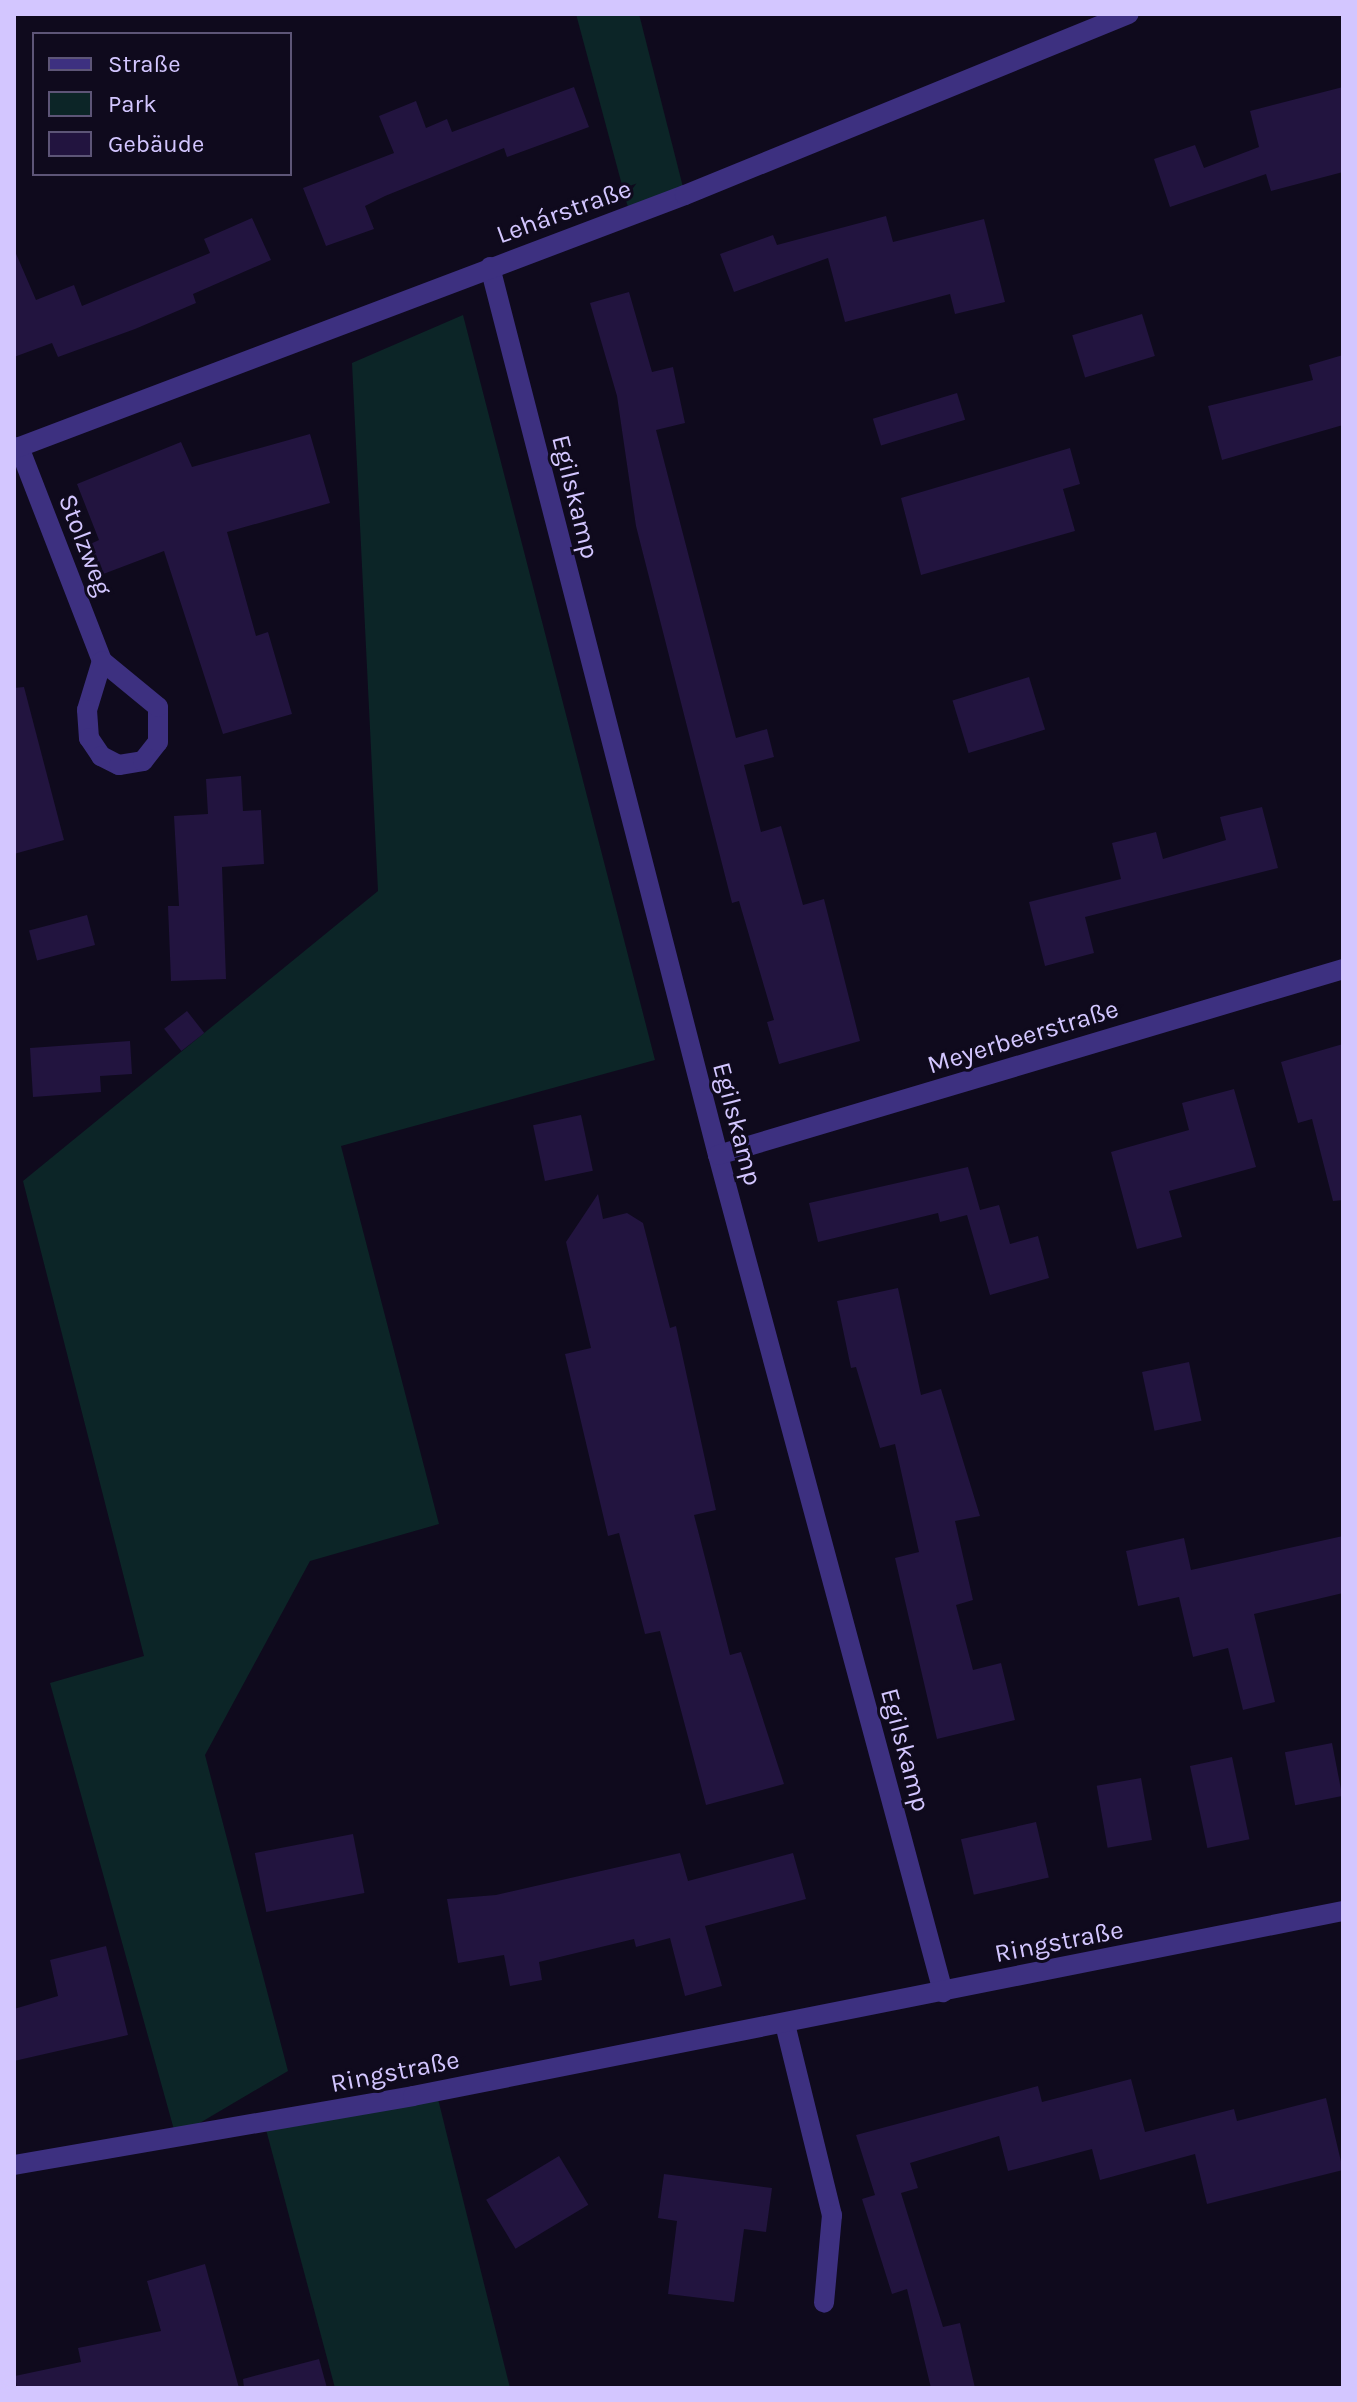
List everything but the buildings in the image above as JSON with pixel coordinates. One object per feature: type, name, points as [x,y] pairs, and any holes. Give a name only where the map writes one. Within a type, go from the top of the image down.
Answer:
[{"type":"street","name":"Lehárstraße","points":[[16,448],[685,195],[1129,14]]},
{"type":"street","name":"Egilskamp","points":[[490,267],[718,1155],[943,1992]]},
{"type":"street","name":"Stolzweg","points":[[16,448],[102,661],[158,707],[158,742],[143,761],[119,765],[101,756],[89,738],[87,710],[102,661]]},
{"type":"street","name":"Meyerbeerstraße","points":[[718,1155],[1343,969]]},
{"type":"street","name":"Ringstraße","points":[[14,2165],[785,2024],[1343,1911]]},
{"type":"street","points":[[785,2024],[832,2215],[824,2303]]},
{"type":"green space","points":[[576,14],[639,14],[685,195],[630,215]]},
{"type":"green space","points":[[463,315],[655,1060],[341,1146],[439,1524],[310,1561],[205,1755],[288,2071],[176,2137],[50,1683],[144,1656],[23,1181],[378,891],[352,363]]},
{"type":"green space","points":[[436,2091],[510,2388],[335,2388],[264,2122]]}]
